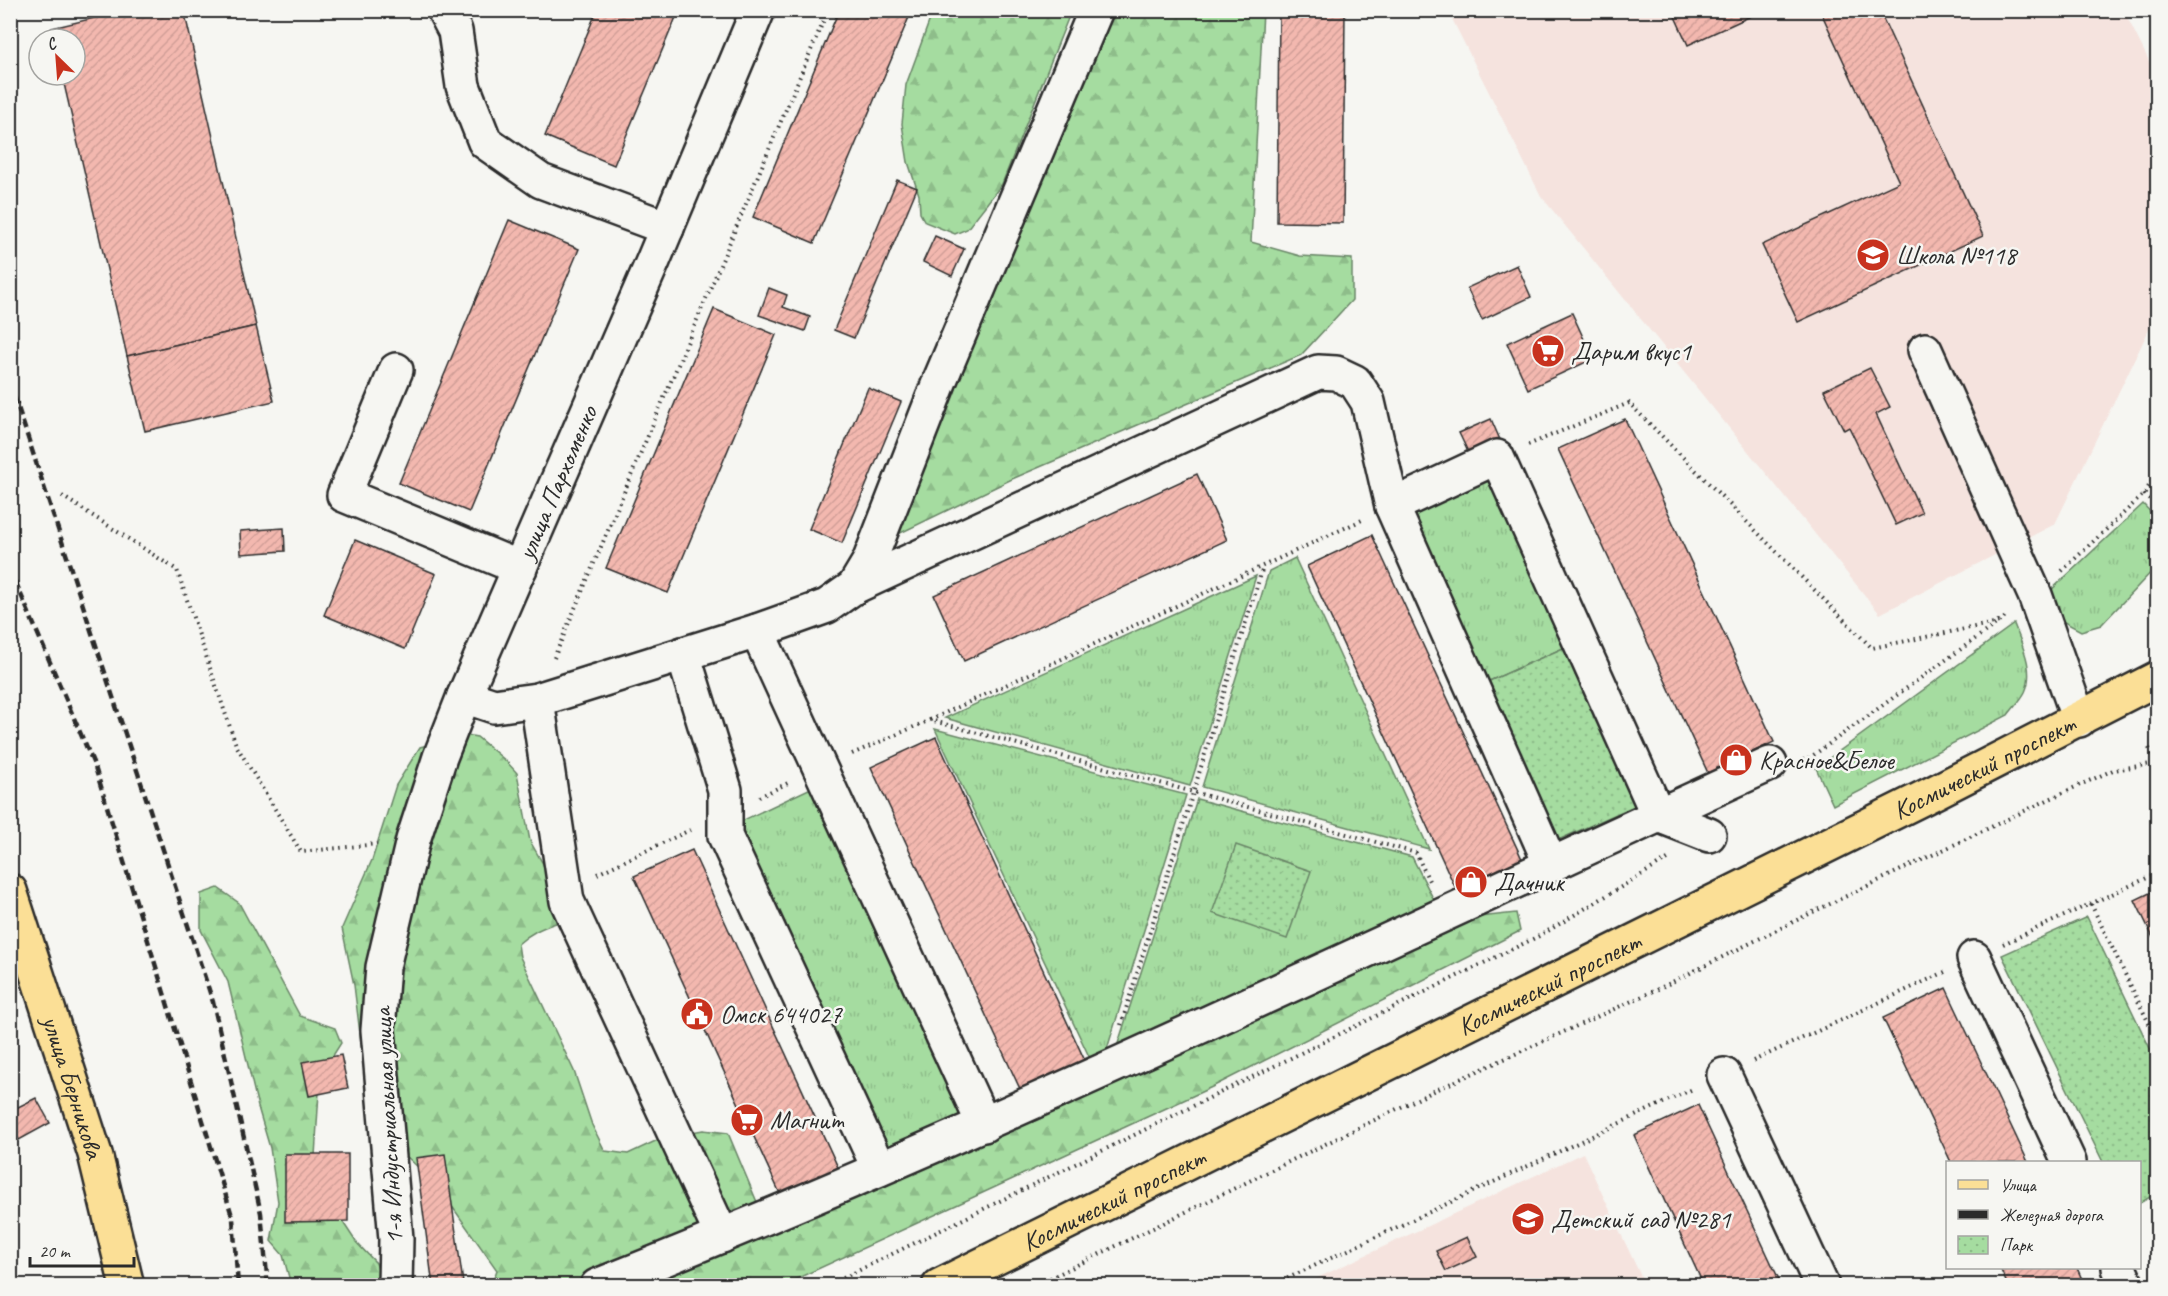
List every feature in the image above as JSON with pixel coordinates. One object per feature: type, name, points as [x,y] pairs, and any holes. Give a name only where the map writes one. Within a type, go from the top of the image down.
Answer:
[{"type":"main road","name":"Космический проспект","points":[[939,1286],[2079,720],[2157,678]]},
{"type":"main road","name":"улица Берникова","points":[[10,891],[95,1154],[127,1286]]},
{"type":"street","points":[[444,10],[455,31],[463,86],[485,142],[541,181],[667,228]]},
{"type":"street","name":"улица Пархоменко","points":[[383,966],[413,840],[464,696],[667,228],[758,10]]},
{"type":"street","points":[[854,587],[869,562],[945,369],[1096,10]]},
{"type":"street","points":[[1925,350],[2035,595],[2079,720]]},
{"type":"street","points":[[396,370],[344,495],[520,568]]},
{"type":"street","points":[[464,696],[494,706],[537,700],[757,631],[827,606],[854,587],[1318,372],[1336,373],[1355,382],[1368,402],[1392,506],[1551,865]]},
{"type":"street","points":[[1392,506],[1497,458],[1658,815],[1708,835]]},
{"type":"street","points":[[757,631],[984,1125]]},
{"type":"street","points":[[683,654],[725,790],[725,837],[879,1169]]},
{"type":"street","points":[[537,700],[567,901],[722,1236]]},
{"type":"street","points":[[597,1286],[722,1236],[984,1125],[1770,764]]},
{"type":"street","points":[[1974,958],[2069,1161]]},
{"type":"street","name":"1-я Индустриальная улица","points":[[383,966],[378,1030],[396,1239],[395,1286]]},
{"type":"street","points":[[1724,1075],[1822,1286]]},
{"type":"street","points":[[2119,1269],[2127,1286]]},
{"type":"path","points":[[537,700],[828,10]]},
{"type":"path","points":[[2147,10],[2157,31]]},
{"type":"path","points":[[1497,458],[1629,403],[1872,648],[1999,622]]},
{"type":"path","points":[[1770,764],[1808,759],[2035,595],[2144,494],[2157,472]]},
{"type":"path","points":[[2144,494],[2157,507]]},
{"type":"path","points":[[62,496],[177,570],[236,745],[301,852],[413,840]]},
{"type":"path","points":[[820,768],[930,720],[1392,506]]},
{"type":"path","points":[[1107,1069],[1263,567]]},
{"type":"path","points":[[930,720],[1416,853]]},
{"type":"path","points":[[1034,1286],[1436,1090],[1656,990],[2058,795],[2113,770],[2157,763],[2150,748]]},
{"type":"path","points":[[827,1286],[1541,935],[1708,835]]},
{"type":"path","points":[[2091,904],[2157,1042]]},
{"type":"shaded area","name":"Школа №118","points":[[1448,11],[2124,11],[2157,77],[2157,313],[2055,524],[1880,614],[1541,196]]},
{"type":"shaded area","name":"Детский сад №281","points":[[1583,1153],[1645,1285],[1300,1286]]},
{"type":"green space","points":[[933,11],[1071,11],[1002,184],[967,229],[955,234],[925,222],[920,213],[919,195],[908,162],[902,124],[906,85]]},
{"type":"green space","points":[[1102,11],[1263,11],[1251,242],[1300,256],[1352,259],[1352,300],[1301,355],[1012,479],[886,540]]},
{"type":"green space","points":[[1491,469],[1570,645],[1485,683],[1407,507]]},
{"type":"green space","points":[[2143,504],[2157,519],[2157,566],[2101,625],[2081,631],[2064,622],[2047,594]]},
{"type":"green space","points":[[1295,558],[1429,849],[1202,787],[1269,571]]},
{"type":"green space","points":[[1256,576],[1190,786],[945,718]]},
{"type":"green space","points":[[2014,624],[2024,649],[2029,675],[2025,692],[2008,715],[1833,805],[1816,768]]},
{"type":"green space","points":[[1570,645],[1641,803],[1556,841],[1485,683]]},
{"type":"green space","points":[[935,729],[1186,795],[1103,1062],[1094,1067]]},
{"type":"green space","points":[[466,735],[477,737],[517,773],[530,841],[551,878],[560,911],[556,923],[536,931],[518,944],[520,957],[574,1071],[592,1125],[605,1151],[628,1154],[664,1137],[703,1130],[728,1133],[762,1214],[1336,979],[1479,917],[1516,913],[1520,931],[1212,1087],[783,1285],[491,1286],[497,1270],[437,1185],[403,1153],[386,1117],[363,1058],[354,985],[342,928],[372,860],[396,785],[420,747]]},
{"type":"green space","points":[[813,787],[966,1119],[884,1157],[731,826]]},
{"type":"green space","points":[[1197,799],[1412,857],[1440,912],[1112,1062]]},
{"type":"green space","points":[[1236,845],[1311,871],[1287,939],[1212,913]]},
{"type":"green space","points":[[218,888],[239,903],[300,1016],[335,1028],[341,1043],[320,1076],[314,1172],[331,1204],[356,1242],[376,1263],[383,1285],[291,1285],[283,1255],[271,1241],[278,1202],[270,1148],[228,982],[201,930],[201,894]]},
{"type":"green space","points":[[2087,917],[2157,1063],[2157,1193],[2141,1202],[2141,1161],[2103,1161],[2002,955]]},
{"type":"building","points":[[128,10],[184,10],[256,326],[127,356],[65,87],[87,87],[87,27],[56,27]]},
{"type":"building","points":[[597,10],[679,10],[614,165],[545,136]]},
{"type":"building","points":[[839,10],[912,10],[814,243],[753,217]]},
{"type":"building","points":[[1279,10],[1345,10],[1343,223],[1277,222]]},
{"type":"building","points":[[1672,10],[1764,10],[1688,45]]},
{"type":"building","points":[[1820,10],[1879,10],[1983,236],[1798,322],[1762,245],[1899,182]]},
{"type":"building","points":[[897,180],[917,188],[854,338],[834,330]]},
{"type":"building","points":[[509,220],[579,249],[469,512],[399,483]]},
{"type":"building","points":[[935,236],[964,249],[952,276],[923,262]]},
{"type":"building","points":[[1517,265],[1531,297],[1482,320],[1467,288]]},
{"type":"building","points":[[769,288],[787,295],[783,307],[810,317],[805,331],[759,315]]},
{"type":"building","points":[[714,309],[776,335],[668,593],[606,568]]},
{"type":"building","points":[[1572,313],[1593,359],[1528,389],[1507,343]]},
{"type":"building","points":[[256,326],[274,401],[145,431],[127,356]]},
{"type":"building","points":[[1870,368],[1890,407],[1876,414],[1922,513],[1896,525],[1849,427],[1844,430],[1824,390]]},
{"type":"building","points":[[868,388],[901,402],[842,543],[809,529]]},
{"type":"building","points":[[1491,419],[1501,442],[1470,456],[1459,433]]},
{"type":"building","points":[[1625,419],[1774,742],[1708,773],[1558,449]]},
{"type":"building","points":[[1197,474],[1227,540],[964,661],[934,595]]},
{"type":"building","points":[[284,528],[285,551],[241,554],[240,531]]},
{"type":"building","points":[[1372,535],[1522,859],[1456,889],[1307,566]]},
{"type":"building","points":[[355,540],[436,574],[405,649],[324,615]]},
{"type":"building","points":[[936,737],[1085,1061],[1021,1091],[871,767]]},
{"type":"building","points":[[692,850],[841,1174],[783,1200],[634,876]]},
{"type":"building","points":[[2158,889],[2158,948],[2135,900]]},
{"type":"building","points":[[1946,988],[2028,1161],[1951,1161],[1883,1018]]},
{"type":"building","points":[[341,1055],[348,1088],[309,1096],[302,1062]]},
{"type":"building","points":[[36,1098],[50,1123],[19,1140],[10,1124],[10,1111]]},
{"type":"building","points":[[1698,1105],[1782,1286],[1704,1286],[1634,1135]]},
{"type":"building","points":[[285,1154],[348,1154],[348,1221],[285,1222]]},
{"type":"building","points":[[445,1154],[463,1283],[433,1286],[416,1158]]},
{"type":"building","points":[[1467,1237],[1477,1257],[1446,1271],[1436,1251]]},
{"type":"building","points":[[2000,1269],[2077,1269],[2085,1286],[2008,1286]]},
{"type":"railway","points":[[10,383],[213,1002],[261,1213],[268,1286]]},
{"type":"railway","points":[[10,569],[95,767],[233,1219],[238,1286]]},
{"type":"place","name":"Школа №118","points":[[1873,255]]},
{"type":"place","name":"Дарим вкус1","points":[[1548,351]]},
{"type":"place","name":"Красное&Белое","points":[[1736,760]]},
{"type":"place","name":"Дачник","points":[[1471,882]]},
{"type":"place","name":"Омск 644027","points":[[697,1014]]},
{"type":"place","name":"Магнит","points":[[747,1120]]},
{"type":"place","name":"Детский сад №281","points":[[1528,1219]]}]
